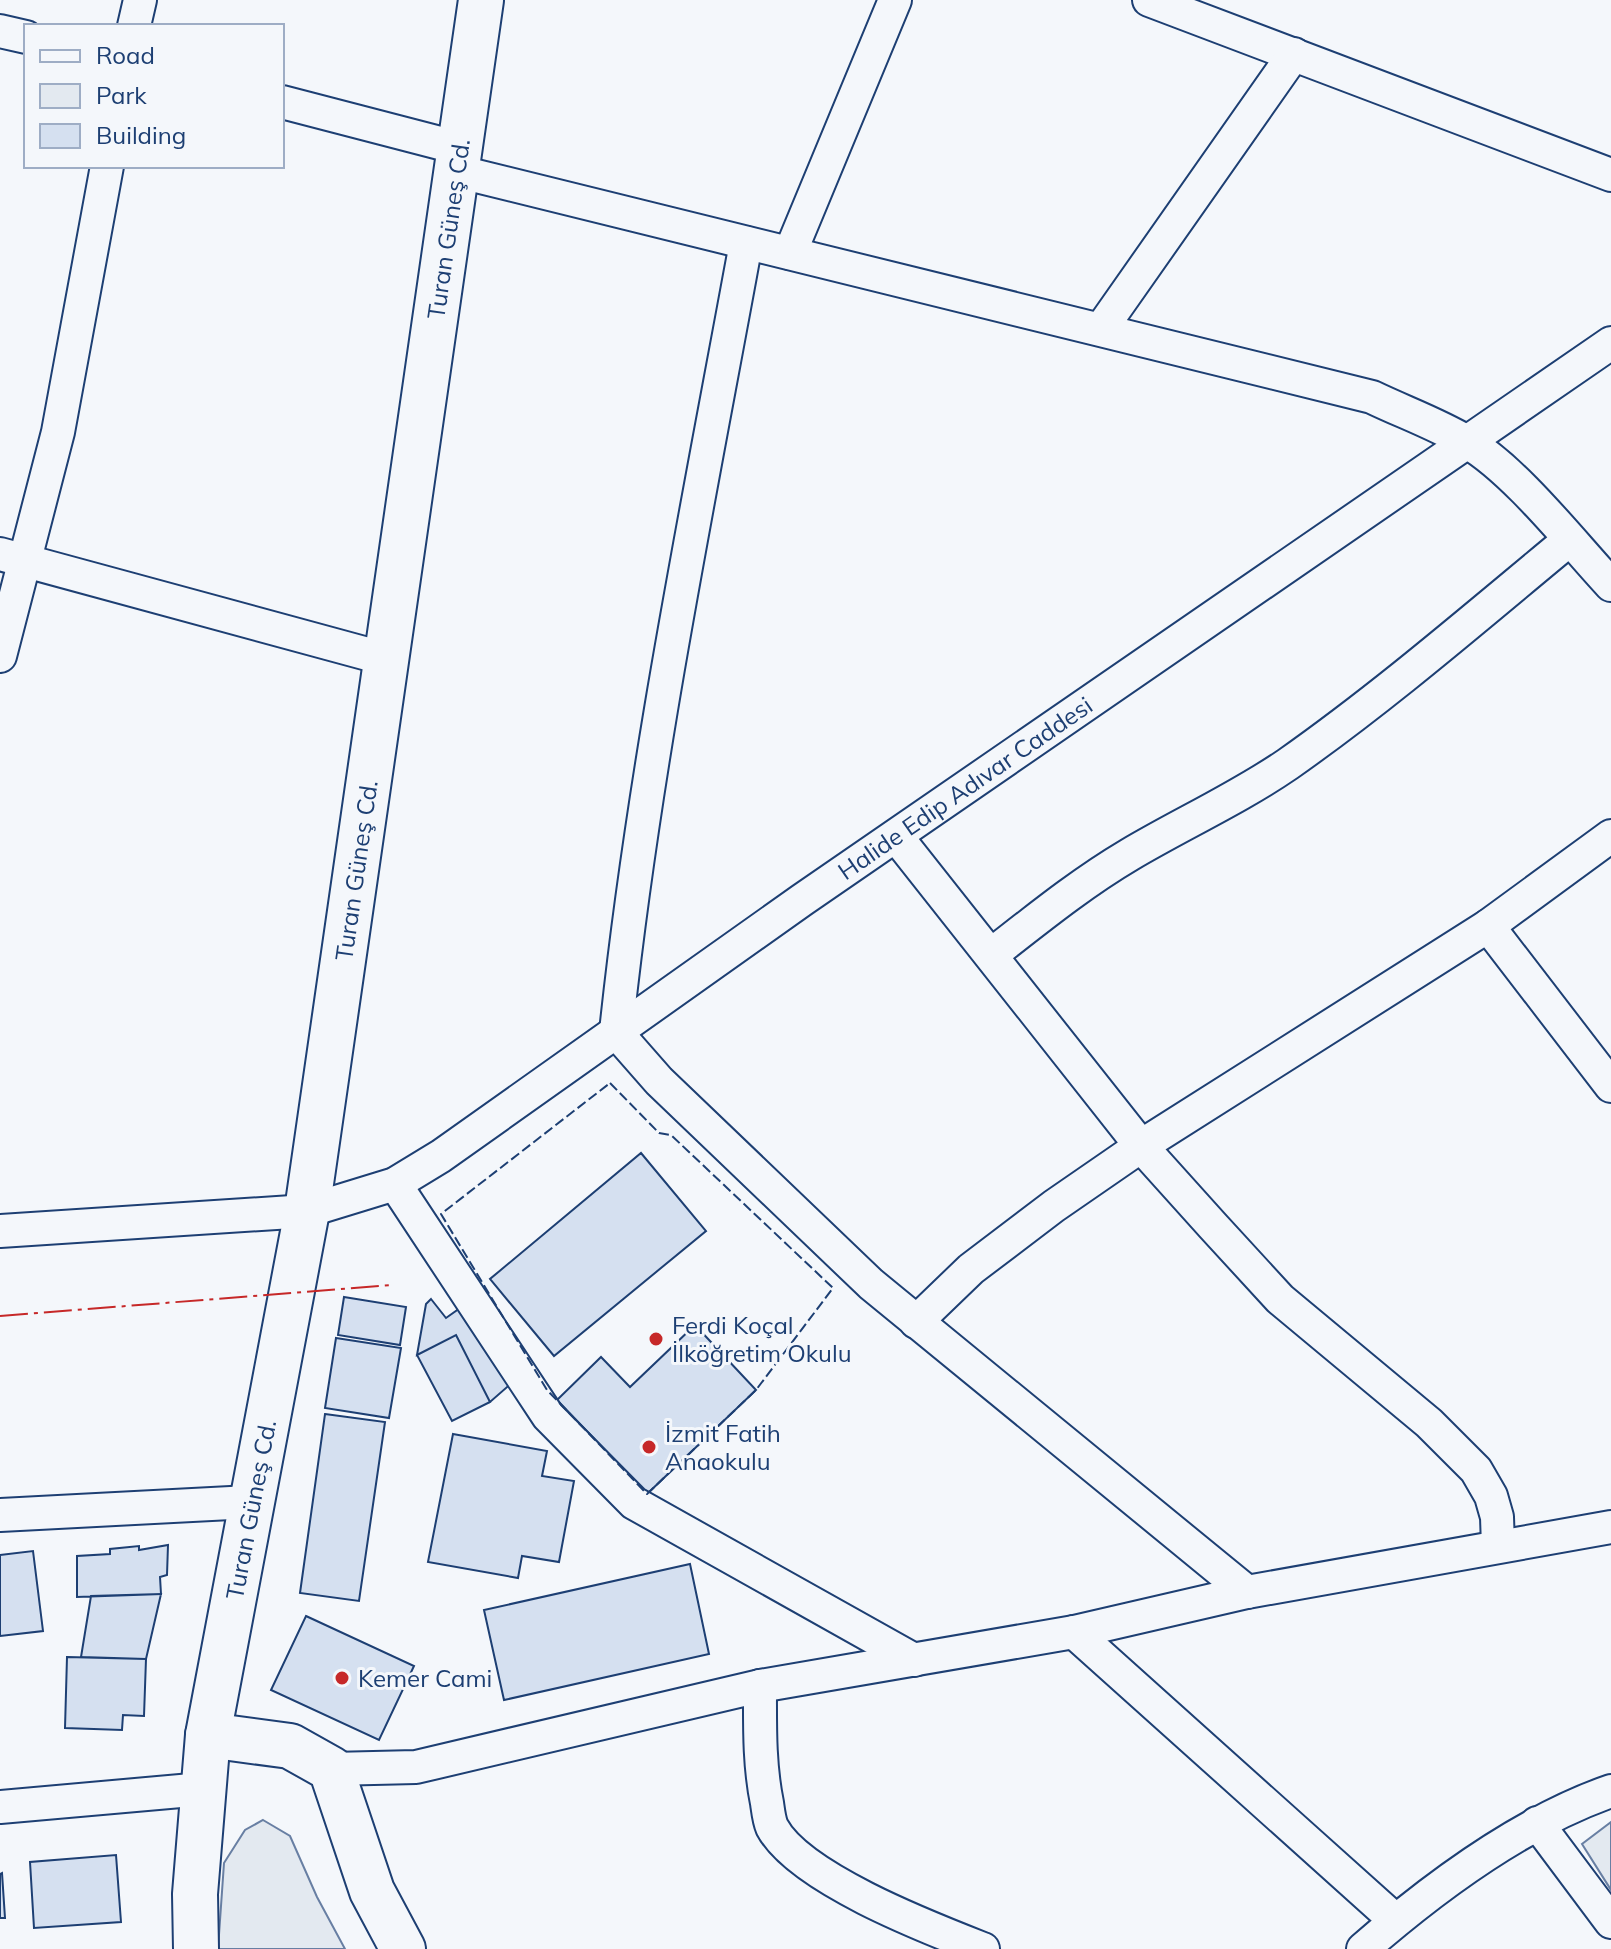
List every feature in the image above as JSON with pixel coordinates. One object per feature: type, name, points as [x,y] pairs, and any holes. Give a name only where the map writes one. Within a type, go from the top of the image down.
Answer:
[{"type":"main road","name":"Turan Güneş Cd.","points":[[196,1949],[195,1894],[208,1735],[307,1211],[481,0]]},
{"type":"main road","points":[[208,1735],[290,1746],[331,1769],[372,1891],[403,1949]]},
{"type":"street","points":[[134,24],[140,0]]},
{"type":"street","points":[[790,253],[895,0]]},
{"type":"street","points":[[1149,0],[1611,175]]},
{"type":"street","points":[[0,31],[24,37]]},
{"type":"street","points":[[1101,329],[1294,54]]},
{"type":"street","points":[[284,103],[458,160],[746,243],[1372,397],[1467,442],[1490,459],[1611,585]]},
{"type":"street","points":[[0,656],[12,557],[58,432],[107,168]]},
{"type":"street","points":[[746,243],[646,799],[629,904],[616,1032],[659,1081],[871,1284],[1247,1592]]},
{"type":"street","name":"Halide Edip Adıvar Caddesi","points":[[0,1231],[307,1211],[395,1184],[441,1156],[896,836],[1611,343]]},
{"type":"street","points":[[991,955],[1069,894],[1129,855],[1218,807],[1287,764],[1425,659],[1569,540]]},
{"type":"street","points":[[12,557],[386,659]]},
{"type":"street","points":[[896,836],[1141,1146],[1280,1299],[1429,1423],[1476,1470],[1491,1496],[1497,1517],[1498,1546]]},
{"type":"street","points":[[916,1322],[971,1269],[1054,1206],[1141,1146],[1488,926],[1611,836]]},
{"type":"street","points":[[1488,926],[1611,1086]]},
{"type":"street","points":[[395,1184],[548,1416],[634,1503],[914,1660]]},
{"type":"street","points":[[0,1515],[250,1502]]},
{"type":"street","points":[[331,1769],[416,1767],[760,1686],[1074,1632],[1247,1592],[1611,1527]]},
{"type":"street","points":[[1074,1632],[1395,1920]]},
{"type":"street","points":[[760,1686],[763,1786],[771,1826],[793,1853],[843,1886],[935,1931],[983,1949]]},
{"type":"street","points":[[0,1807],[203,1789]]},
{"type":"street","points":[[1363,1949],[1395,1920],[1508,1839],[1573,1804],[1611,1791]]},
{"type":"street","points":[[1537,1823],[1611,1922]]},
{"type":"green space","points":[[263,1820],[290,1836],[317,1897],[345,1949],[218,1949],[224,1863],[245,1830]]},
{"type":"green space","points":[[1611,1822],[1611,1890],[1582,1844]]},
{"type":"building","points":[[641,1153],[706,1231],[554,1356],[490,1279]]},
{"type":"building","points":[[344,1297],[406,1307],[400,1345],[338,1335]]},
{"type":"building","points":[[431,1299],[446,1318],[463,1306],[514,1381],[490,1402],[456,1335],[417,1355],[426,1304]]},
{"type":"building","name":"İzmit Fatih Anaokulu","points":[[695,1325],[756,1390],[647,1494],[557,1400],[601,1357],[630,1387]]},
{"type":"building","points":[[456,1335],[490,1402],[452,1421],[417,1355]]},
{"type":"building","points":[[336,1338],[401,1348],[389,1418],[325,1408]]},
{"type":"building","points":[[325,1414],[385,1422],[359,1601],[300,1593]]},
{"type":"building","points":[[453,1434],[547,1451],[542,1476],[574,1481],[559,1562],[522,1556],[518,1578],[428,1562]]},
{"type":"building","points":[[168,1545],[167,1575],[160,1577],[161,1594],[77,1597],[77,1556],[110,1554],[110,1549],[139,1546],[139,1550]]},
{"type":"building","points":[[33,1551],[43,1631],[0,1636],[0,1555]]},
{"type":"building","points":[[690,1564],[709,1654],[504,1700],[484,1610]]},
{"type":"building","points":[[161,1594],[146,1659],[81,1657],[91,1596]]},
{"type":"building","name":"Kemer Cami","points":[[306,1616],[414,1666],[379,1740],[271,1690]]},
{"type":"building","points":[[67,1657],[146,1659],[144,1716],[123,1715],[122,1730],[65,1728]]},
{"type":"building","points":[[116,1855],[121,1922],[34,1928],[30,1862]]},
{"type":"building","points":[[2,1873],[5,1918],[0,1918]]},
{"type":"fence","points":[[610,1083],[659,1133],[671,1135],[833,1288],[756,1390],[647,1494],[547,1390],[441,1214],[610,1083]]},
{"type":"power","points":[[0,1316],[392,1285]]},
{"type":"place","name":"Ferdi Koçal İlköğretim Okulu","points":[[656,1339]]},
{"type":"place","name":"İzmit Fatih Anaokulu","points":[[649,1447]]},
{"type":"place","name":"Kemer Cami","points":[[342,1678]]}]
